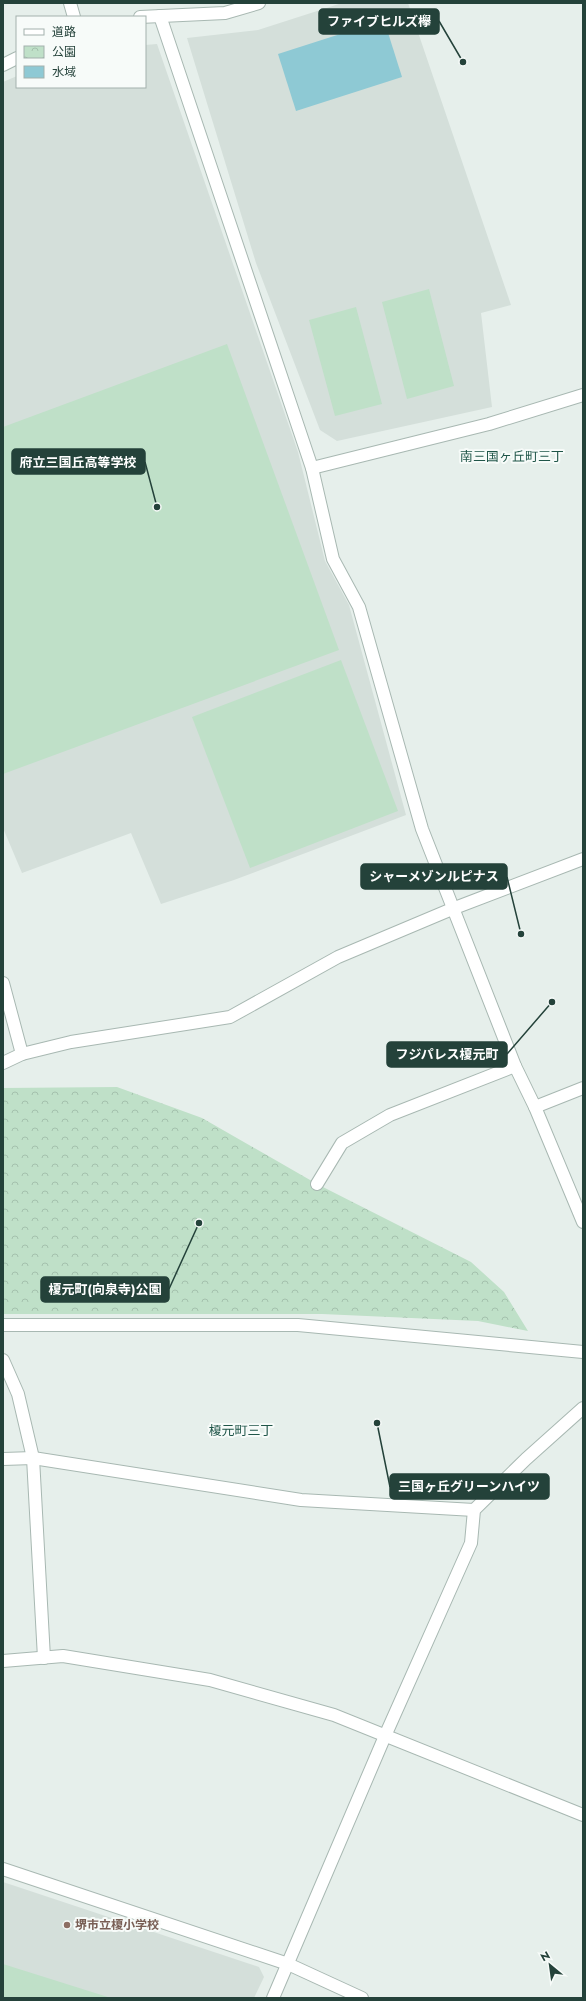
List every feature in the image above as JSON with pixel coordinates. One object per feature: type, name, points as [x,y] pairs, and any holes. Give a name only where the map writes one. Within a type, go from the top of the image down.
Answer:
[{"type":"street","points":[[70,3],[74,16]]},
{"type":"street","points":[[146,17],[225,13],[259,3]]},
{"type":"street","points":[[160,16],[312,468],[333,559],[358,607],[422,829],[452,909],[515,1066],[535,1107],[583,1222]]},
{"type":"street","points":[[3,65],[16,58]]},
{"type":"street","points":[[312,468],[489,424],[583,395]]},
{"type":"street","points":[[3,1063],[22,1054],[71,1042],[230,1017],[338,958],[452,909],[583,859]]},
{"type":"street","points":[[3,983],[22,1054]]},
{"type":"street","points":[[317,1184],[342,1143],[390,1115],[515,1066]]},
{"type":"street","points":[[535,1107],[583,1088]]},
{"type":"street","points":[[3,1325],[298,1325],[583,1352]]},
{"type":"street","points":[[3,1360],[18,1394],[33,1458],[44,1658]]},
{"type":"street","points":[[273,1998],[385,1736],[471,1543],[474,1510],[526,1459],[583,1408]]},
{"type":"street","points":[[3,1459],[33,1458],[301,1500],[474,1510]]},
{"type":"street","points":[[3,1661],[63,1656],[210,1680],[334,1715],[583,1815]]},
{"type":"street","points":[[3,1868],[288,1964],[362,1998]]},
{"type":"shaded area","points":[[342,3],[408,3],[511,305],[481,313],[492,407],[337,441],[320,430],[256,263],[187,38],[258,30]]},
{"type":"shaded area","points":[[157,44],[298,452],[325,561],[349,605],[406,815],[234,880],[161,904],[131,833],[22,873],[3,828],[3,82],[16,76],[16,88],[146,88],[146,45]]},
{"type":"shaded area","name":"堺市立榎小学校","points":[[3,1882],[259,1967],[264,1977],[254,1998],[3,1998]]},
{"type":"green space","points":[[429,289],[454,386],[407,399],[382,302]]},
{"type":"green space","points":[[356,307],[382,404],[335,416],[309,320]]},
{"type":"green space","points":[[227,344],[339,650],[3,774],[3,427]]},
{"type":"green space","points":[[341,660],[398,811],[250,868],[192,717]]},
{"type":"green space","points":[[117,1087],[202,1118],[317,1184],[471,1262],[504,1292],[528,1331],[478,1321],[322,1314],[3,1314],[3,1088]]},
{"type":"green space","points":[[3,1964],[111,1998],[3,1998]]},
{"type":"water","points":[[384,20],[402,77],[296,111],[278,54]]},
{"type":"place","name":"ファイブヒルズ欅","points":[[463,62]]},
{"type":"place","name":"府立三国丘高等学校","points":[[157,507]]},
{"type":"place","name":"シャーメゾンルピナス","points":[[521,934]]},
{"type":"place","name":"フジパレス榎元町","points":[[552,1002]]},
{"type":"place","name":"榎元町(向泉寺)公園","points":[[199,1223]]},
{"type":"place","name":"三国ヶ丘グリーンハイツ","points":[[377,1423]]},
{"type":"place","name":"堺市立榎小学校","points":[[67,1925]]},
{"type":"district","name":"南三国ヶ丘町三丁","points":[[512,456]]},
{"type":"district","name":"榎元町三丁","points":[[241,1430]]}]
